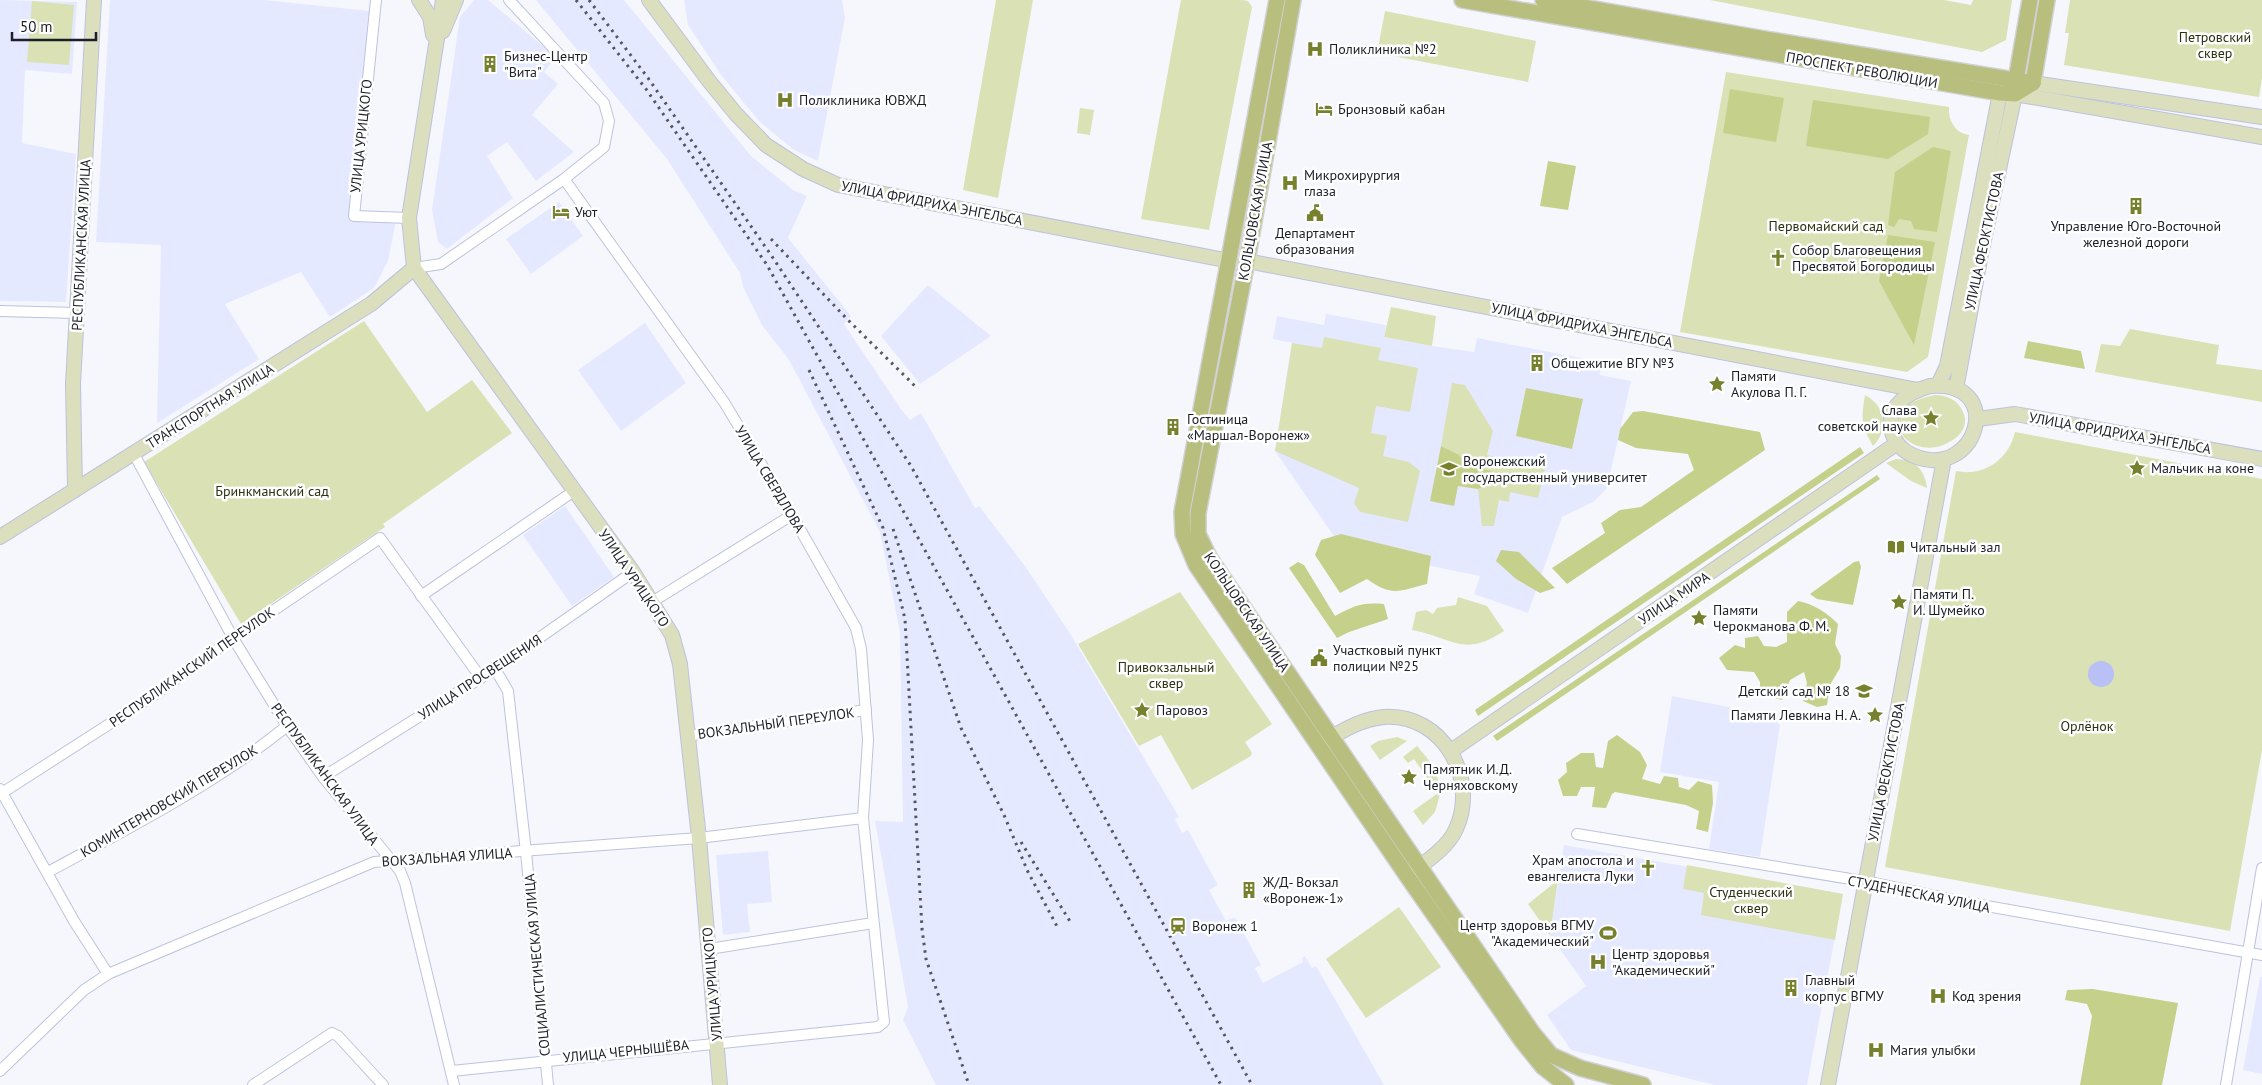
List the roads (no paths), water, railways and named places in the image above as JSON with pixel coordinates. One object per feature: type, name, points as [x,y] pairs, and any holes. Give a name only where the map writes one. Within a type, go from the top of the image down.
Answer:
[{"type":"main road","name":"КОЛЬЦОВСКАЯ УЛИЦА","points":[[1277,0],[1182,512],[1183,534],[1196,565],[1326,742]]},
{"type":"main road","name":"КОЛЬЦОВСКАЯ УЛИЦА","points":[[1292,0],[1247,261],[1198,513],[1198,534],[1209,557],[1326,742],[1413,871],[1522,1041],[1544,1068],[1566,1085]]},
{"type":"main road","name":"ПРОСПЕКТ РЕВОЛЮЦИИ","points":[[1462,0],[2000,93]]},
{"type":"main road","name":"ПРОСПЕКТ РЕВОЛЮЦИИ","points":[[1543,0],[2015,87],[2033,83]]},
{"type":"main road","points":[[2000,93],[2015,87],[2030,0]]},
{"type":"main road","points":[[2033,83],[2047,0]]},
{"type":"main road","points":[[1230,261],[1247,261]]},
{"type":"main road","name":"КОЛЬЦОВСКАЯ УЛИЦА","points":[[1413,871],[1551,1055],[1580,1068],[1643,1085]]},
{"type":"street","name":"РЕСПУБЛИКАНСКАЯ УЛИЦА","points":[[75,490],[73,384],[94,0]]},
{"type":"street","name":"УЛИЦА УРИЦКОГО","points":[[376,0],[354,216],[409,218]]},
{"type":"street","name":"УЛИЦА УРИЦКОГО","points":[[419,0],[430,17],[435,50]]},
{"type":"street","name":"УЛИЦА УРИЦКОГО","points":[[442,0],[409,218],[414,268],[633,572],[672,636],[680,664],[699,838],[717,1042],[718,1081]]},
{"type":"street","points":[[435,50],[456,0]]},
{"type":"street","points":[[414,268],[441,264],[564,179],[604,147],[609,121],[604,103],[509,0]]},
{"type":"street","name":"УЛИЦА ФРИДРИХА ЭНГЕЛЬСА","points":[[649,0],[709,81],[736,114],[766,145],[803,169],[838,185],[1230,261]]},
{"type":"street","name":"ПРОСПЕКТ РЕВОЛЮЦИИ","points":[[2033,83],[2262,117]]},
{"type":"street","name":"УЛИЦА ФЕОКТИСТОВА","points":[[1956,389],[2015,87]]},
{"type":"street","name":"ПРОСПЕКТ РЕВОЛЮЦИИ","points":[[2015,87],[2234,132],[2262,136]]},
{"type":"street","name":"УЛИЦА ФЕОКТИСТОВА","points":[[1938,385],[1947,366],[2000,93]]},
{"type":"street","points":[[2234,132],[2230,124],[2230,118],[2236,113]]},
{"type":"street","name":"УЛИЦА СВЕРДЛОВА","points":[[564,179],[724,402],[792,515],[856,628],[861,649],[868,740],[863,818],[884,1017]]},
{"type":"street","name":"УЛИЦА ФРИДРИХА ЭНГЕЛЬСА","points":[[1247,261],[1918,390]]},
{"type":"street","name":"ТРАНСПОРТНАЯ УЛИЦА","points":[[0,537],[371,304],[414,268]]},
{"type":"street","points":[[0,311],[77,314]]},
{"type":"street","name":"УЛИЦА ФРИДРИХА ЭНГЕЛЬСА","points":[[1896,444],[1891,428],[1893,410],[1901,401],[1918,390],[1938,385],[1956,389]]},
{"type":"street","points":[[1896,444],[1903,451],[1921,459],[1944,459],[1953,456],[1967,444],[1976,428],[1978,419],[1970,401],[1956,389]]},
{"type":"street","name":"УЛИЦА ФРИДРИХА ЭНГЕЛЬСА","points":[[1978,419],[2016,414],[2262,459]]},
{"type":"street","name":"УЛИЦА МИРА","points":[[1451,751],[1896,444]]},
{"type":"street","name":"РЕСПУБЛИКАНСКАЯ УЛИЦА","points":[[134,454],[233,638],[286,726],[382,851],[394,862],[405,883],[454,1085]]},
{"type":"street","name":"УЛИЦА ФЕОКТИСТОВА","points":[[1828,1085],[1944,459]]},
{"type":"street","points":[[480,678],[421,596],[574,492]]},
{"type":"street","points":[[652,602],[792,515]]},
{"type":"street","name":"РЕСПУБЛИКАНСКИЙ ПЕРЕУЛОК","points":[[1,791],[156,694],[233,638],[380,538],[421,596]]},
{"type":"street","name":"УЛИЦА ПРОСВЕЩЕНИЯ","points":[[323,776],[495,669],[633,572]]},
{"type":"street","name":"СОЦИАЛИСТИЧЕСКАЯ УЛИЦА","points":[[495,669],[508,691],[526,852],[548,1085]]},
{"type":"street","name":"ВОКЗАЛЬНЫЙ ПЕРЕУЛОК","points":[[687,736],[866,710]]},
{"type":"street","points":[[1326,742],[1369,720],[1386,717],[1405,719],[1424,726],[1439,737],[1451,751],[1464,782],[1462,814],[1456,831],[1438,850],[1413,871]]},
{"type":"street","name":"КОМИНТЕРНОВСКИЙ ПЕРЕУЛОК","points":[[48,872],[136,824],[261,746],[286,726]]},
{"type":"street","points":[[1,791],[74,921],[108,974]]},
{"type":"street","name":"ВОКЗАЛЬНАЯ УЛИЦА","points":[[0,1071],[84,990],[108,974],[374,862],[699,838],[863,818]]},
{"type":"street","name":"СТУДЕНЧЕСКАЯ УЛИЦА","points":[[1576,834],[1865,883],[2262,955]]},
{"type":"street","points":[[2226,1085],[2262,868]]},
{"type":"street","points":[[709,949],[874,923]]},
{"type":"street","name":"УЛИЦА ЧЕРНЫШЁВА","points":[[452,1071],[878,1026],[884,1022],[884,1017]]},
{"type":"street","points":[[253,1085],[332,1033],[338,1036],[383,1085]]},
{"type":"water","points":[[2101,661],[2110,665],[2114,674],[2110,683],[2101,687],[2092,683],[2088,674],[2092,665]]},
{"type":"railway","points":[[576,0],[646,89],[767,265],[1221,1085]]},
{"type":"railway","points":[[589,0],[648,78],[771,255],[911,466],[1252,1085]]},
{"type":"railway","points":[[771,239],[848,320],[918,389]]},
{"type":"railway","points":[[809,370],[883,528],[905,619],[922,929],[926,959],[969,1085]]},
{"type":"railway","points":[[893,529],[961,728],[1004,815],[1028,872],[1059,930]]},
{"type":"railway","points":[[1021,842],[1071,923]]},
{"type":"place","name":"Поликлиника №2","points":[[1315,49]]},
{"type":"place","name":"Бизнес-Центр \"Вита\"","points":[[490,64]]},
{"type":"place","name":"Поликлиника ЮВЖД","points":[[785,100]]},
{"type":"place","name":"Бронзовый кабан","points":[[1324,109]]},
{"type":"place","name":"Микрохирургия глаза","points":[[1290,183]]},
{"type":"place","name":"Управление Юго-Восточной железной дороги","points":[[2136,206]]},
{"type":"place","name":"Уют","points":[[561,212]]},
{"type":"place","name":"Департамент образования","points":[[1315,213]]},
{"type":"place","name":"Собор Благовещения Пресвятой Богородицы","points":[[1778,258]]},
{"type":"place","name":"Общежитие ВГУ №3","points":[[1537,363]]},
{"type":"place","name":"Памяти Акулова П. Г.","points":[[1717,384]]},
{"type":"place","name":"Слава советской науке","points":[[1931,418]]},
{"type":"place","name":"Гостиница «Маршал-Воронеж»","points":[[1173,427]]},
{"type":"place","name":"Мальчик на коне","points":[[2137,468]]},
{"type":"place","name":"Воронежский государственный университет","points":[[1449,469]]},
{"type":"place","name":"Читальный зал","points":[[1896,547]]},
{"type":"place","name":"Памяти П. И. Шумейко","points":[[1899,602]]},
{"type":"place","name":"Памяти Черокманова Ф. М.","points":[[1699,618]]},
{"type":"place","name":"Участковый пункт полиции №25","points":[[1319,658]]},
{"type":"place","name":"Детский сад № 18","points":[[1864,691]]},
{"type":"place","name":"Паровоз","points":[[1142,710]]},
{"type":"place","name":"Памяти Левкина Н. А.","points":[[1875,715]]},
{"type":"place","name":"Памятник И.Д. Черняховскому","points":[[1409,777]]},
{"type":"place","name":"Храм апостола и евангелиста Луки","points":[[1648,868]]},
{"type":"place","name":"Ж/Д- Вокзал «Воронеж-1»","points":[[1249,890]]},
{"type":"place","name":"Воронеж 1","points":[[1178,926]]},
{"type":"place","name":"Центр здоровья ВГМУ \"Академический\"","points":[[1608,933]]},
{"type":"place","name":"Центр здоровья \"Академический\"","points":[[1598,962]]},
{"type":"place","name":"Главный корпус ВГМУ","points":[[1791,988]]},
{"type":"place","name":"Код зрения","points":[[1938,996]]},
{"type":"place","name":"Магия улыбки","points":[[1876,1050]]},
{"type":"park label","name":"Петровский сквер","points":[[2215,46]]},
{"type":"park label","name":"Первомайский сад","points":[[1826,226]]},
{"type":"park label","name":"Бринкманский сад","points":[[272,491]]},
{"type":"park label","name":"Привокзальный сквер","points":[[1166,676]]},
{"type":"park label","name":"Орлёнок","points":[[2087,726]]},
{"type":"park label","name":"Студенческий сквер","points":[[1751,900]]}]
